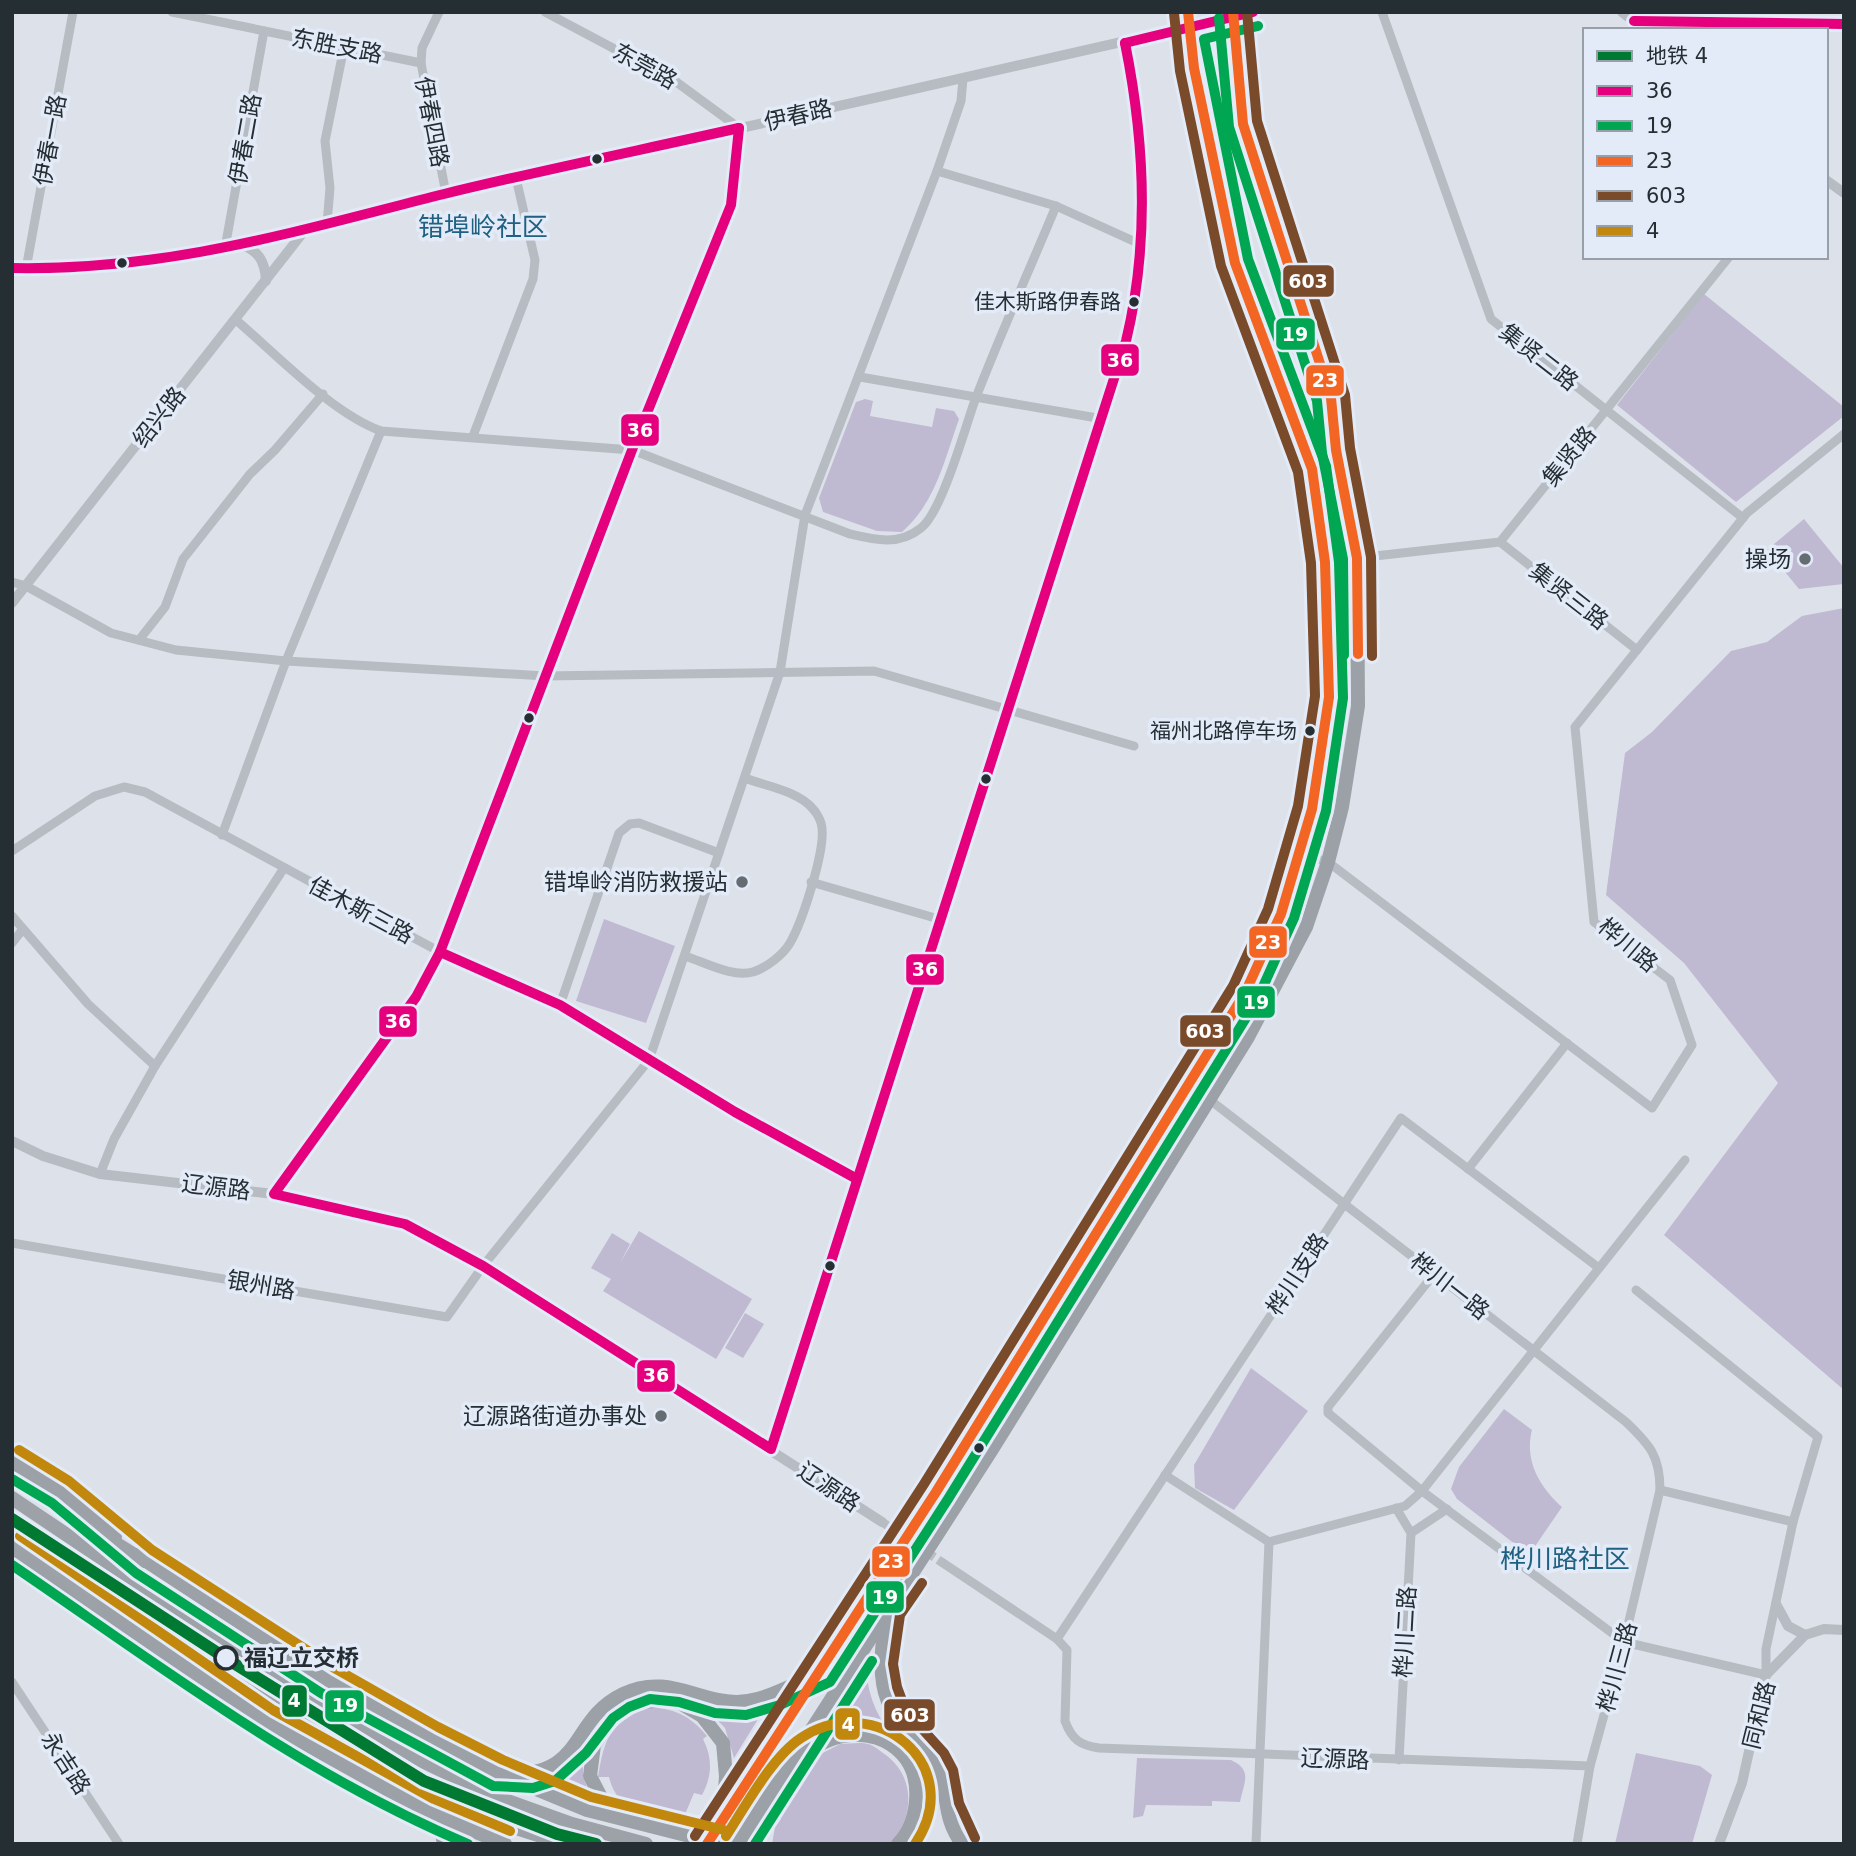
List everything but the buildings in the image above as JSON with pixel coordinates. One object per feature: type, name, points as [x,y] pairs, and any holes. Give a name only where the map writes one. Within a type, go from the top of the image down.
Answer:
[{"type":"highway","points":[[12,1479],[144,1561]]},
{"type":"highway","points":[[12,1499],[308,1697],[420,1760],[499,1798],[572,1824],[646,1844]]},
{"type":"highway","points":[[12,1523],[280,1705],[412,1782],[494,1821],[566,1844]]},
{"type":"highway","points":[[12,1536],[52,1563],[90,1603]]},
{"type":"main road","points":[[707,1844],[936,1492],[1245,993],[1281,914],[1312,809],[1329,696],[1325,562],[1312,468],[1235,263],[1194,68],[1188,12]]},
{"type":"main road","points":[[738,1844],[1210,1100],[1268,1002],[1306,927],[1328,862],[1342,807],[1358,706],[1357,558],[1336,450],[1331,398],[1243,124],[1233,15]]},
{"type":"main road","points":[[12,1462],[60,1492],[144,1561],[329,1681],[497,1773],[587,1810],[721,1844]]},
{"type":"main road","points":[[12,1548],[265,1722],[428,1812],[505,1844]]},
{"type":"main road","points":[[887,1610],[879,1664],[883,1691],[894,1719],[933,1762],[941,1777],[944,1807],[962,1844]]},
{"type":"main road","points":[[497,1773],[532,1774],[548,1769],[576,1744],[603,1708],[622,1694],[648,1685],[682,1688],[718,1699],[747,1701],[818,1674]]},
{"type":"main road","points":[[623,1819],[607,1809],[590,1776],[594,1745],[612,1719],[628,1708],[643,1702],[673,1699],[702,1716],[723,1743],[726,1776],[723,1819]]},
{"type":"main road","points":[[753,1819],[808,1751],[839,1735],[872,1735],[902,1754],[915,1778],[915,1811],[905,1837],[898,1844]]},
{"type":"main road","points":[[428,1812],[441,1829],[444,1844]]},
{"type":"street","name":"伊春一路","points":[[26,269],[73,12]]},
{"type":"street","name":"东胜支路","points":[[172,12],[421,63]]},
{"type":"street","name":"伊春四路","points":[[439,12],[422,48],[421,63],[446,194]]},
{"type":"street","name":"东莞路","points":[[545,12],[675,81],[739,128]]},
{"type":"street","name":"伊春路","points":[[12,268],[130,264],[225,248],[446,194],[1189,29],[1233,15],[1254,12]]},
{"type":"street","name":"集贤二路","points":[[1382,12],[1491,319],[1743,518]]},
{"type":"street","points":[[1622,12],[1643,28]]},
{"type":"street","points":[[1634,21],[1844,24]]},
{"type":"street","name":"伊春二路","points":[[225,248],[264,31]]},
{"type":"street","points":[[771,1449],[1011,708],[1103,419],[1133,315],[1144,170],[1142,132],[1125,43]]},
{"type":"street","points":[[327,224],[330,188],[325,141],[344,47]]},
{"type":"street","points":[[483,1266],[649,1060],[780,672],[805,515],[937,171],[961,101],[963,79]]},
{"type":"street","points":[[274,1194],[416,997],[440,952],[632,450],[731,205],[739,128]]},
{"type":"street","points":[[937,171],[1056,206],[1140,244]]},
{"type":"street","points":[[473,436],[533,278],[535,260],[516,178]]},
{"type":"street","points":[[1828,181],[1844,193]]},
{"type":"street","points":[[236,320],[358,421],[381,431],[632,450],[850,534],[879,541],[905,538],[924,527],[937,504],[976,398],[1056,206]]},
{"type":"street","name":"绍兴路","points":[[12,603],[305,230]]},
{"type":"street","points":[[240,244],[260,256],[265,265],[266,281]]},
{"type":"street","name":"集贤路","points":[[1500,542],[1727,259]]},
{"type":"street","points":[[860,377],[1103,419]]},
{"type":"street","points":[[139,640],[164,607],[183,559],[250,474],[275,450],[323,394]]},
{"type":"street","points":[[222,835],[286,661],[381,431]]},
{"type":"street","name":"桦川路","points":[[1299,854],[1328,862],[1652,1108],[1692,1045],[1670,980],[1594,922],[1575,727],[1743,518],[1844,434]]},
{"type":"street","points":[[1357,558],[1500,542]]},
{"type":"street","name":"集贤三路","points":[[1500,542],[1637,650]]},
{"type":"street","points":[[12,582],[26,586],[111,633],[176,650],[286,661],[545,677],[874,671],[1011,708],[1134,746]]},
{"type":"street","points":[[685,956],[736,973],[751,973],[766,966],[790,944],[811,882],[822,844],[822,823],[812,807],[790,794],[745,778]]},
{"type":"street","name":"佳木斯三路","points":[[12,851],[94,796],[124,787],[145,792],[440,952],[560,1005],[735,1112],[858,1179]]},
{"type":"street","points":[[560,1005],[620,833],[630,824],[639,823],[719,853]]},
{"type":"street","points":[[100,1174],[114,1139],[155,1066],[284,868]]},
{"type":"street","points":[[811,882],[942,919]]},
{"type":"street","points":[[12,916],[88,1004],[155,1066]]},
{"type":"street","points":[[12,943],[23,929]]},
{"type":"street","points":[[1468,1169],[1567,1043]]},
{"type":"street","name":"桦川一路","points":[[1210,1100],[1640,1436],[1654,1453],[1660,1469],[1660,1490]]},
{"type":"street","name":"桦川支路","points":[[1057,1639],[1401,1118],[1599,1268]]},
{"type":"street","name":"辽源路","points":[[12,1142],[43,1156],[100,1174],[274,1194],[405,1224],[483,1266],[882,1522]]},
{"type":"street","points":[[1165,1475],[1269,1542],[1405,1506],[1422,1491],[1685,1160]]},
{"type":"street","name":"银州路","points":[[12,1243],[447,1317],[483,1266]]},
{"type":"street","points":[[1434,1274],[1328,1407],[1328,1412],[1422,1491],[1624,1642],[1766,1675],[1766,1649],[1793,1522],[1818,1437],[1636,1290]]},
{"type":"street","points":[[1660,1490],[1793,1522]]},
{"type":"street","name":"桦川三路","points":[[1577,1844],[1590,1766],[1624,1642],[1660,1490]]},
{"type":"street","points":[[1396,1508],[1411,1533],[1447,1509]]},
{"type":"street","name":"桦川二路","points":[[1399,1760],[1411,1533]]},
{"type":"street","points":[[1256,1844],[1269,1542]]},
{"type":"street","points":[[943,1563],[1057,1639]]},
{"type":"street","points":[[1776,1604],[1788,1626],[1805,1635],[1824,1629],[1844,1630]]},
{"type":"street","name":"同和路","points":[[1718,1844],[1742,1783],[1766,1675],[1805,1635]]},
{"type":"street","name":"辽源路","points":[[1057,1639],[1067,1650],[1065,1721],[1069,1732],[1080,1744],[1099,1748],[1258,1756],[1590,1766]]},
{"type":"street","name":"永吉路","points":[[12,1682],[119,1844]]},
{"type":"shaded area","points":[[1704,294],[1844,407],[1844,416],[1736,502],[1617,405]]},
{"type":"shaded area","points":[[865,399],[873,401],[870,416],[932,427],[936,408],[954,411],[959,419],[931,494],[914,520],[902,532],[877,531],[823,512],[819,498],[856,402]]},
{"type":"shaded area","name":"操场","points":[[1804,519],[1844,568],[1844,584],[1799,589],[1767,550]]},
{"type":"shaded area","points":[[1844,608],[1844,1390],[1664,1235],[1778,1083],[1684,963],[1606,895],[1625,753],[1652,732],[1731,651],[1767,642],[1802,616]]},
{"type":"shaded area","points":[[604,919],[675,946],[646,1023],[576,1001]]},
{"type":"shaded area","points":[[639,1231],[752,1299],[716,1359],[603,1291],[611,1279],[591,1268],[612,1233],[630,1244],[620,1263]]},
{"type":"shaded area","points":[[745,1313],[764,1324],[743,1358],[725,1348]]},
{"type":"shaded area","points":[[1251,1368],[1308,1411],[1234,1510],[1195,1488],[1194,1465]]},
{"type":"shaded area","points":[[1504,1409],[1532,1430],[1532,1463],[1547,1491],[1562,1507],[1529,1555],[1457,1499],[1451,1489],[1459,1467]]},
{"type":"shaded area","points":[[866,1671],[876,1709],[897,1742],[863,1729],[827,1731]]},
{"type":"shaded area","points":[[698,1700],[734,1709],[768,1703],[734,1758],[725,1728]]},
{"type":"shaded area","points":[[647,1707],[680,1714],[707,1736],[703,1739],[710,1760],[708,1781],[702,1795],[694,1793],[680,1826],[627,1806],[613,1789],[609,1777],[598,1777],[603,1751],[611,1734],[624,1720]]},
{"type":"shaded area","points":[[840,1744],[872,1745],[894,1762],[901,1772],[906,1784],[908,1808],[898,1833],[890,1844],[772,1844],[775,1827],[781,1819],[780,1807],[815,1757]]},
{"type":"shaded area","points":[[583,1751],[583,1777],[593,1802],[550,1785],[550,1778],[568,1768]]},
{"type":"shaded area","points":[[1636,1753],[1700,1766],[1712,1775],[1692,1844],[1615,1844]]},
{"type":"shaded area","points":[[1137,1758],[1231,1760],[1245,1772],[1240,1802],[1212,1801],[1212,1806],[1146,1805],[1143,1816],[1133,1818]]},
{"type":"tunnel","points":[[882,1522],[943,1563]]},
{"type":"metro line","name":"4","points":[[12,1519],[227,1659],[424,1781],[557,1834],[596,1844]]},
{"type":"transit line","name":"23","points":[[707,1844],[936,1492],[1245,993],[1281,914],[1312,809],[1329,697],[1325,562],[1312,469],[1235,263],[1194,68],[1188,12]]},
{"type":"transit line","name":"23","points":[[1233,12],[1243,124],[1331,398],[1336,450],[1357,558],[1358,654]]},
{"type":"transit line","name":"603","points":[[1247,12],[1257,121],[1345,395],[1350,448],[1371,557],[1372,656]]},
{"type":"transit line","name":"36","points":[[1125,43],[1253,12]]},
{"type":"transit line","name":"603","points":[[695,1836],[924,1484],[1233,986],[1268,909],[1298,806],[1315,696],[1311,563],[1298,472],[1221,266],[1180,71],[1174,13]]},
{"type":"transit line","name":"19","points":[[1219,18],[1229,127],[1317,401],[1322,453],[1343,559],[1344,655]]},
{"type":"transit line","name":"36","points":[[1634,21],[1844,24]]},
{"type":"transit line","name":"19","points":[[12,1479],[52,1503],[136,1573],[321,1693],[493,1786],[533,1788],[555,1781],[586,1753],[613,1718],[629,1707],[650,1699],[679,1702],[715,1713],[746,1715],[780,1705],[830,1682],[948,1499],[1257,1000],[1294,918],[1326,811],[1343,698],[1339,562],[1326,466],[1248,259],[1204,39],[1258,26]]},
{"type":"transit line","name":"36","points":[[739,128],[731,205],[632,450],[440,952],[416,997],[274,1194],[405,1224],[483,1266],[771,1449],[1126,341],[1139,267],[1142,192],[1137,117],[1125,43]]},
{"type":"transit line","name":"36","points":[[12,268],[124,263],[231,246],[481,185],[739,128]]},
{"type":"transit line","name":"36","points":[[440,952],[560,1005],[735,1112],[857,1179]]},
{"type":"transit line","name":"4","points":[[19,1450],[69,1481],[152,1550],[336,1669],[438,1727],[503,1760],[591,1797],[724,1830]]},
{"type":"transit line","name":"4","points":[[20,1536],[273,1710],[434,1799],[510,1831]]},
{"type":"transit line","name":"19","points":[[12,1565],[177,1679],[290,1752],[407,1816],[468,1844]]},
{"type":"transit line","name":"603","points":[[922,1583],[900,1615],[893,1664],[897,1687],[906,1711],[944,1753],[953,1770],[959,1803],[975,1838]]},
{"type":"transit line","name":"19","points":[[755,1844],[872,1661]]},
{"type":"transit line","name":"4","points":[[726,1836],[760,1783],[790,1746],[830,1725],[858,1723],[884,1729],[906,1743],[922,1763],[930,1788],[928,1815],[915,1844]]},
{"type":"place","name":"佳木斯路伊春路","points":[[1134,302]]},
{"type":"place","name":"操场","points":[[1805,559]]},
{"type":"place","name":"福州北路停车场","points":[[1310,731]]},
{"type":"place","name":"错埠岭消防救援站","points":[[742,882]]},
{"type":"place","name":"辽源路街道办事处","points":[[661,1416]]},
{"type":"place","name":"福辽立交桥","points":[[226,1658]]},
{"type":"district","name":"错埠岭社区","points":[[483,227]]},
{"type":"district","name":"桦川路社区","points":[[1565,1559]]}]
